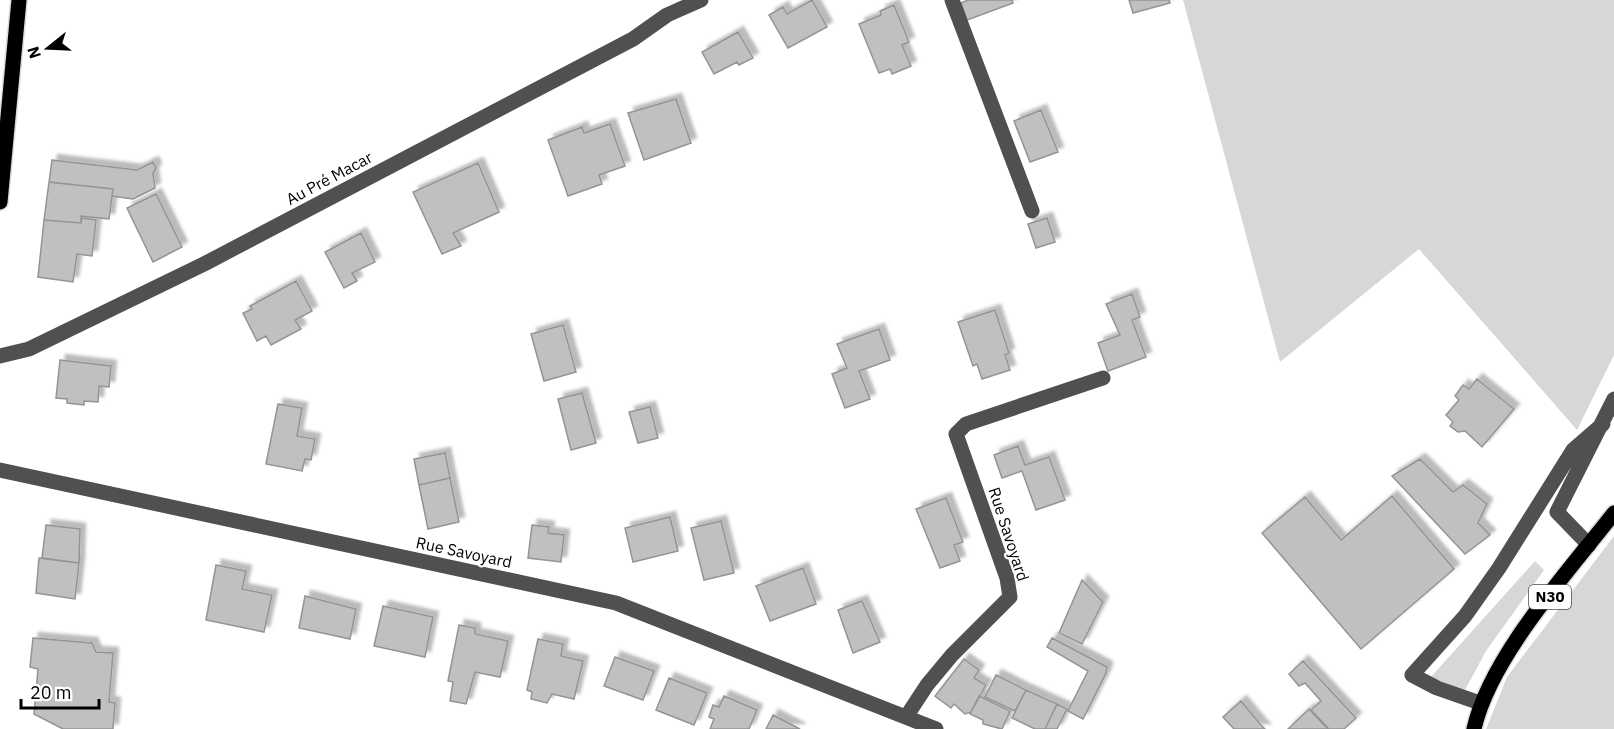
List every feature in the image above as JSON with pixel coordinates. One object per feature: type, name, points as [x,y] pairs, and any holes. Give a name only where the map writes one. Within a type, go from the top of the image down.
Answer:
[{"type":"main road","points":[[0,202],[19,0]]},
{"type":"main road","name":"N30","points":[[1474,729],[1480,703],[1511,648],[1614,513]]},
{"type":"street","name":"Au Pré Macar","points":[[667,15],[674,0]]},
{"type":"street","name":"Au Pré Macar","points":[[0,356],[29,349],[204,264],[633,39],[667,15],[701,0]]},
{"type":"street","points":[[952,0],[1032,211]]},
{"type":"street","name":"Rue Savoyard","points":[[906,717],[927,685],[952,655],[1010,597],[1007,578],[956,434],[966,424],[1104,378]]},
{"type":"street","points":[[1589,545],[1557,512],[1614,399]]},
{"type":"street","points":[[1480,703],[1437,688],[1412,675],[1479,597],[1573,450],[1603,424]]},
{"type":"street","name":"Rue Savoyard","points":[[0,470],[616,603],[936,729]]},
{"type":"shaded area","points":[[1183,0],[1614,0],[1614,355],[1577,430],[1419,249],[1280,362]]},
{"type":"shaded area","points":[[1614,536],[1614,729],[1486,729],[1507,677]]},
{"type":"shaded area","points":[[1535,561],[1544,570],[1486,651],[1465,690],[1430,678]]},
{"type":"building","points":[[812,0],[827,27],[788,48],[769,15],[783,7],[787,14]]},
{"type":"building","points":[[968,0],[1012,0],[1013,3],[967,20],[961,3]]},
{"type":"building","points":[[1129,0],[1169,0],[1170,3],[1133,13]]},
{"type":"building","points":[[894,5],[909,42],[902,45],[911,66],[892,74],[890,69],[879,73],[859,24],[881,15],[880,11]]},
{"type":"building","points":[[738,32],[753,58],[739,65],[737,62],[714,74],[702,52]]},
{"type":"building","points":[[676,99],[691,143],[644,160],[628,113]]},
{"type":"building","points":[[1041,110],[1058,152],[1030,162],[1014,121]]},
{"type":"building","points":[[610,124],[625,166],[599,175],[602,184],[568,196],[548,140],[582,127],[584,133]]},
{"type":"building","points":[[52,160],[137,170],[153,162],[156,168],[153,173],[155,188],[133,199],[112,196],[113,189],[49,182]]},
{"type":"building","points":[[478,163],[499,212],[453,233],[461,246],[442,254],[413,192]]},
{"type":"building","points":[[49,182],[113,189],[109,219],[81,216],[81,223],[44,220]]},
{"type":"building","points":[[156,194],[182,247],[153,262],[127,208]]},
{"type":"building","points":[[82,218],[96,220],[92,256],[77,254],[73,282],[38,277],[44,220],[81,223]]},
{"type":"building","points":[[1047,218],[1055,242],[1036,248],[1028,224]]},
{"type":"building","points":[[361,233],[375,262],[352,273],[357,281],[344,288],[325,252]]},
{"type":"building","points":[[296,281],[312,311],[295,320],[301,329],[271,345],[266,336],[257,341],[243,313],[252,309],[250,306]]},
{"type":"building","points":[[1132,294],[1140,317],[1132,320],[1146,357],[1108,371],[1098,343],[1120,335],[1106,304]]},
{"type":"building","points":[[995,310],[1009,353],[1005,355],[1010,370],[982,379],[977,364],[973,366],[958,322]]},
{"type":"building","points":[[563,325],[576,372],[544,381],[531,334]]},
{"type":"building","points":[[879,329],[890,360],[859,371],[870,399],[845,408],[832,374],[847,368],[837,344]]},
{"type":"building","points":[[60,360],[111,366],[109,387],[99,386],[98,402],[84,401],[84,405],[67,403],[67,399],[56,398]]},
{"type":"building","points":[[1477,379],[1514,409],[1482,447],[1465,431],[1458,432],[1450,426],[1453,422],[1446,415],[1459,400],[1455,396],[1463,385],[1469,389]]},
{"type":"building","points":[[582,393],[596,443],[571,450],[558,399]]},
{"type":"building","points":[[278,404],[302,408],[297,436],[315,439],[311,460],[305,459],[302,471],[266,464]]},
{"type":"building","points":[[650,407],[658,438],[638,443],[629,412]]},
{"type":"building","points":[[1018,446],[1025,465],[1049,457],[1065,500],[1036,510],[1022,471],[1002,478],[994,455]]},
{"type":"building","points":[[445,453],[450,478],[419,485],[414,459]]},
{"type":"building","points":[[1420,459],[1453,492],[1463,485],[1487,504],[1478,523],[1490,535],[1465,554],[1392,476]]},
{"type":"building","points":[[450,478],[459,522],[428,529],[419,485]]},
{"type":"building","points":[[1392,496],[1454,569],[1361,649],[1262,533],[1305,497],[1341,540]]},
{"type":"building","points":[[946,498],[963,542],[954,545],[960,561],[940,568],[916,509]]},
{"type":"building","points":[[670,517],[678,551],[633,562],[625,528]]},
{"type":"building","points":[[721,521],[734,573],[704,580],[691,528]]},
{"type":"building","points":[[46,525],[80,529],[79,563],[42,558]]},
{"type":"building","points":[[532,525],[549,527],[548,533],[564,535],[561,562],[528,558]]},
{"type":"building","points":[[39,558],[79,563],[75,599],[36,593]]},
{"type":"building","points":[[216,565],[246,571],[242,589],[272,595],[264,632],[206,620]]},
{"type":"building","points":[[803,568],[816,604],[770,621],[756,586]]},
{"type":"building","points":[[1082,580],[1103,602],[1082,644],[1059,633]]},
{"type":"building","points":[[305,596],[356,609],[350,639],[299,628]]},
{"type":"building","points":[[862,601],[880,642],[853,653],[838,610]]},
{"type":"building","points":[[383,606],[433,617],[425,657],[374,646]]},
{"type":"building","points":[[459,625],[475,628],[475,634],[508,641],[500,677],[475,672],[466,704],[450,701],[453,682],[448,681]]},
{"type":"building","points":[[33,638],[92,643],[96,652],[113,653],[109,702],[115,703],[113,729],[63,729],[34,714],[38,669],[30,667]]},
{"type":"building","points":[[1052,638],[1107,667],[1083,719],[1068,711],[1088,671],[1047,647]]},
{"type":"building","points":[[538,639],[563,644],[561,656],[583,661],[574,699],[552,694],[547,703],[531,699],[532,692],[527,690]]},
{"type":"building","points":[[615,657],[654,671],[643,700],[604,686]]},
{"type":"building","points":[[964,659],[979,670],[974,678],[986,685],[971,712],[965,714],[954,704],[951,708],[935,696]]},
{"type":"building","points":[[1303,661],[1356,718],[1344,729],[1329,729],[1311,710],[1321,701],[1305,683],[1299,686],[1289,674]]},
{"type":"building","points":[[996,675],[1026,690],[1015,711],[985,697]]},
{"type":"building","points":[[669,678],[707,693],[694,725],[656,710]]},
{"type":"building","points":[[1026,690],[1057,704],[1045,729],[1035,729],[1012,718]]},
{"type":"building","points":[[724,696],[757,710],[749,729],[710,729],[714,719],[709,717],[713,705],[719,707]]},
{"type":"building","points":[[979,696],[1010,711],[1002,729],[983,724],[983,720],[970,714]]},
{"type":"building","points":[[1241,701],[1265,729],[1234,729],[1223,717]]},
{"type":"building","points":[[1057,704],[1067,709],[1057,729],[1045,729]]},
{"type":"building","points":[[1309,709],[1328,729],[1288,729]]},
{"type":"building","points":[[773,715],[800,729],[766,729]]}]
